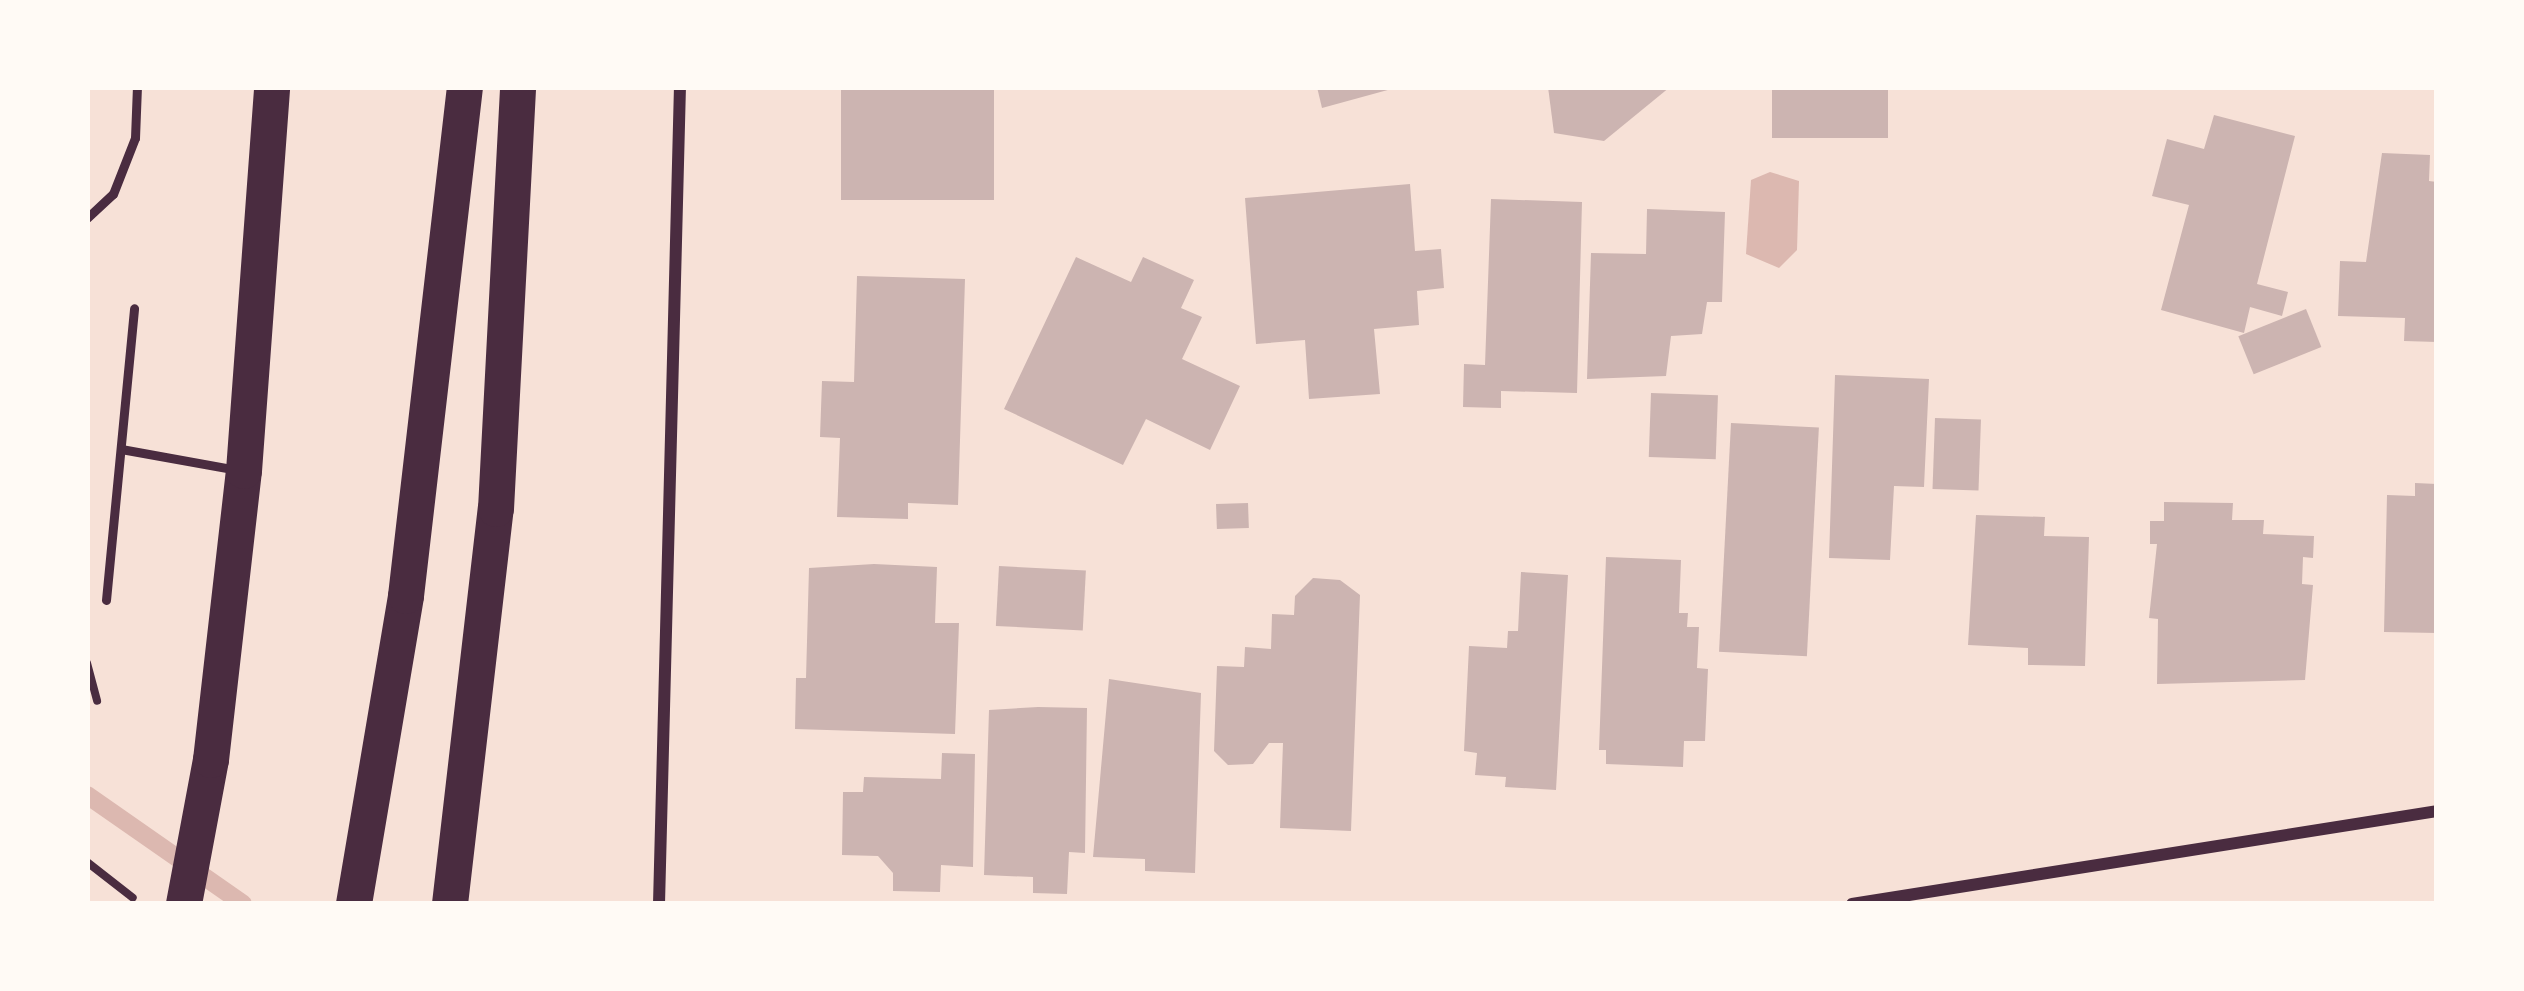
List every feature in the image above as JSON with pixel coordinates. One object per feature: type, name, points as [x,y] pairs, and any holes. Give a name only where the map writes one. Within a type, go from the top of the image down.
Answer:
[{"type":"highway","points":[[184,904],[211,760],[244,471],[272,87]]},
{"type":"highway","points":[[356,893],[406,596],[465,87]]},
{"type":"highway","points":[[450,904],[496,509],[518,87]]},
{"type":"street","points":[[659,904],[680,87]]},
{"type":"street","points":[[1852,904],[2437,811]]},
{"type":"lane","points":[[87,218],[113,194],[135,138],[136,87]]},
{"type":"lane","points":[[106,600],[134,308]]},
{"type":"lane","points":[[121,448],[244,471]]},
{"type":"path","points":[[87,663],[97,701]]},
{"type":"path","points":[[87,862],[140,904]]},
{"type":"shaded area","points":[[1770,172],[1799,181],[1797,250],[1779,268],[1746,254],[1751,180]]},
{"type":"building","points":[[841,87],[994,87],[994,200],[841,200]]},
{"type":"building","points":[[1317,87],[1395,87],[1395,88],[1322,108]]},
{"type":"building","points":[[1548,87],[1670,87],[1604,141],[1554,133]]},
{"type":"building","points":[[1772,87],[1888,87],[1888,138],[1772,138]]},
{"type":"building","points":[[2214,115],[2295,136],[2257,284],[2288,292],[2282,316],[2250,307],[2244,333],[2161,310],[2189,205],[2152,196],[2167,139],[2204,149]]},
{"type":"building","points":[[2382,153],[2430,155],[2429,181],[2437,182],[2437,342],[2404,341],[2405,318],[2338,316],[2340,261],[2366,262]]},
{"type":"building","points":[[1410,184],[1415,251],[1441,249],[1444,288],[1417,291],[1419,325],[1374,329],[1380,394],[1309,399],[1305,340],[1256,344],[1245,198]]},
{"type":"building","points":[[1491,199],[1582,202],[1577,393],[1501,391],[1501,408],[1463,407],[1464,364],[1485,365]]},
{"type":"building","points":[[1647,209],[1725,212],[1722,302],[1707,302],[1702,334],[1671,336],[1666,376],[1587,379],[1591,253],[1646,254]]},
{"type":"building","points":[[1076,257],[1131,282],[1143,257],[1194,280],[1181,308],[1202,317],[1182,359],[1240,386],[1210,450],[1146,419],[1123,465],[1004,409]]},
{"type":"building","points":[[857,276],[965,279],[958,505],[908,503],[908,519],[837,517],[840,438],[820,437],[822,381],[854,382]]},
{"type":"building","points":[[2306,309],[2321,347],[2254,374],[2238,336]]},
{"type":"building","points":[[1835,375],[1929,379],[1924,487],[1894,486],[1890,560],[1829,558]]},
{"type":"building","points":[[1651,393],[1718,395],[1716,459],[1649,457]]},
{"type":"building","points":[[1935,418],[1981,420],[1978,491],[1933,489]]},
{"type":"building","points":[[1731,423],[1819,428],[1807,656],[1719,652]]},
{"type":"building","points":[[2415,483],[2437,484],[2437,633],[2384,632],[2387,495],[2415,496]]},
{"type":"building","points":[[2164,502],[2233,503],[2232,520],[2264,520],[2263,534],[2314,536],[2313,558],[2303,557],[2302,584],[2313,585],[2305,680],[2157,684],[2158,619],[2149,618],[2157,544],[2150,544],[2150,521],[2164,521]]},
{"type":"building","points":[[1248,503],[1249,528],[1217,529],[1216,504]]},
{"type":"building","points":[[1976,515],[2045,517],[2044,536],[2089,537],[2085,666],[2028,665],[2028,648],[1968,645]]},
{"type":"building","points":[[1606,557],[1681,560],[1679,613],[1688,613],[1687,627],[1699,627],[1697,668],[1708,669],[1705,741],[1684,741],[1683,767],[1606,764],[1606,750],[1599,750]]},
{"type":"building","points":[[999,566],[1086,571],[1083,630],[996,626]]},
{"type":"building","points":[[937,567],[935,623],[959,623],[955,734],[795,729],[796,678],[806,678],[809,568]]},
{"type":"building","points":[[1521,572],[1568,575],[1556,790],[1505,787],[1506,777],[1475,775],[1477,753],[1464,751],[1469,646],[1507,648],[1508,631],[1518,631]]},
{"type":"building","points":[[1313,578],[1340,580],[1360,595],[1351,831],[1280,828],[1283,743],[1269,743],[1253,764],[1228,765],[1214,751],[1217,666],[1244,667],[1245,647],[1271,649],[1272,614],[1294,615],[1295,596]]},
{"type":"building","points":[[1109,679],[1201,693],[1195,873],[1145,871],[1145,859],[1093,857]]},
{"type":"building","points":[[1087,708],[1085,853],[1069,852],[1067,894],[1033,893],[1033,877],[984,875],[989,710]]},
{"type":"building","points":[[942,753],[975,754],[973,867],[941,865],[940,892],[893,891],[893,873],[878,856],[842,855],[843,792],[863,792],[864,777],[941,779]]},
{"type":"waterway","points":[[87,795],[243,904]]}]
